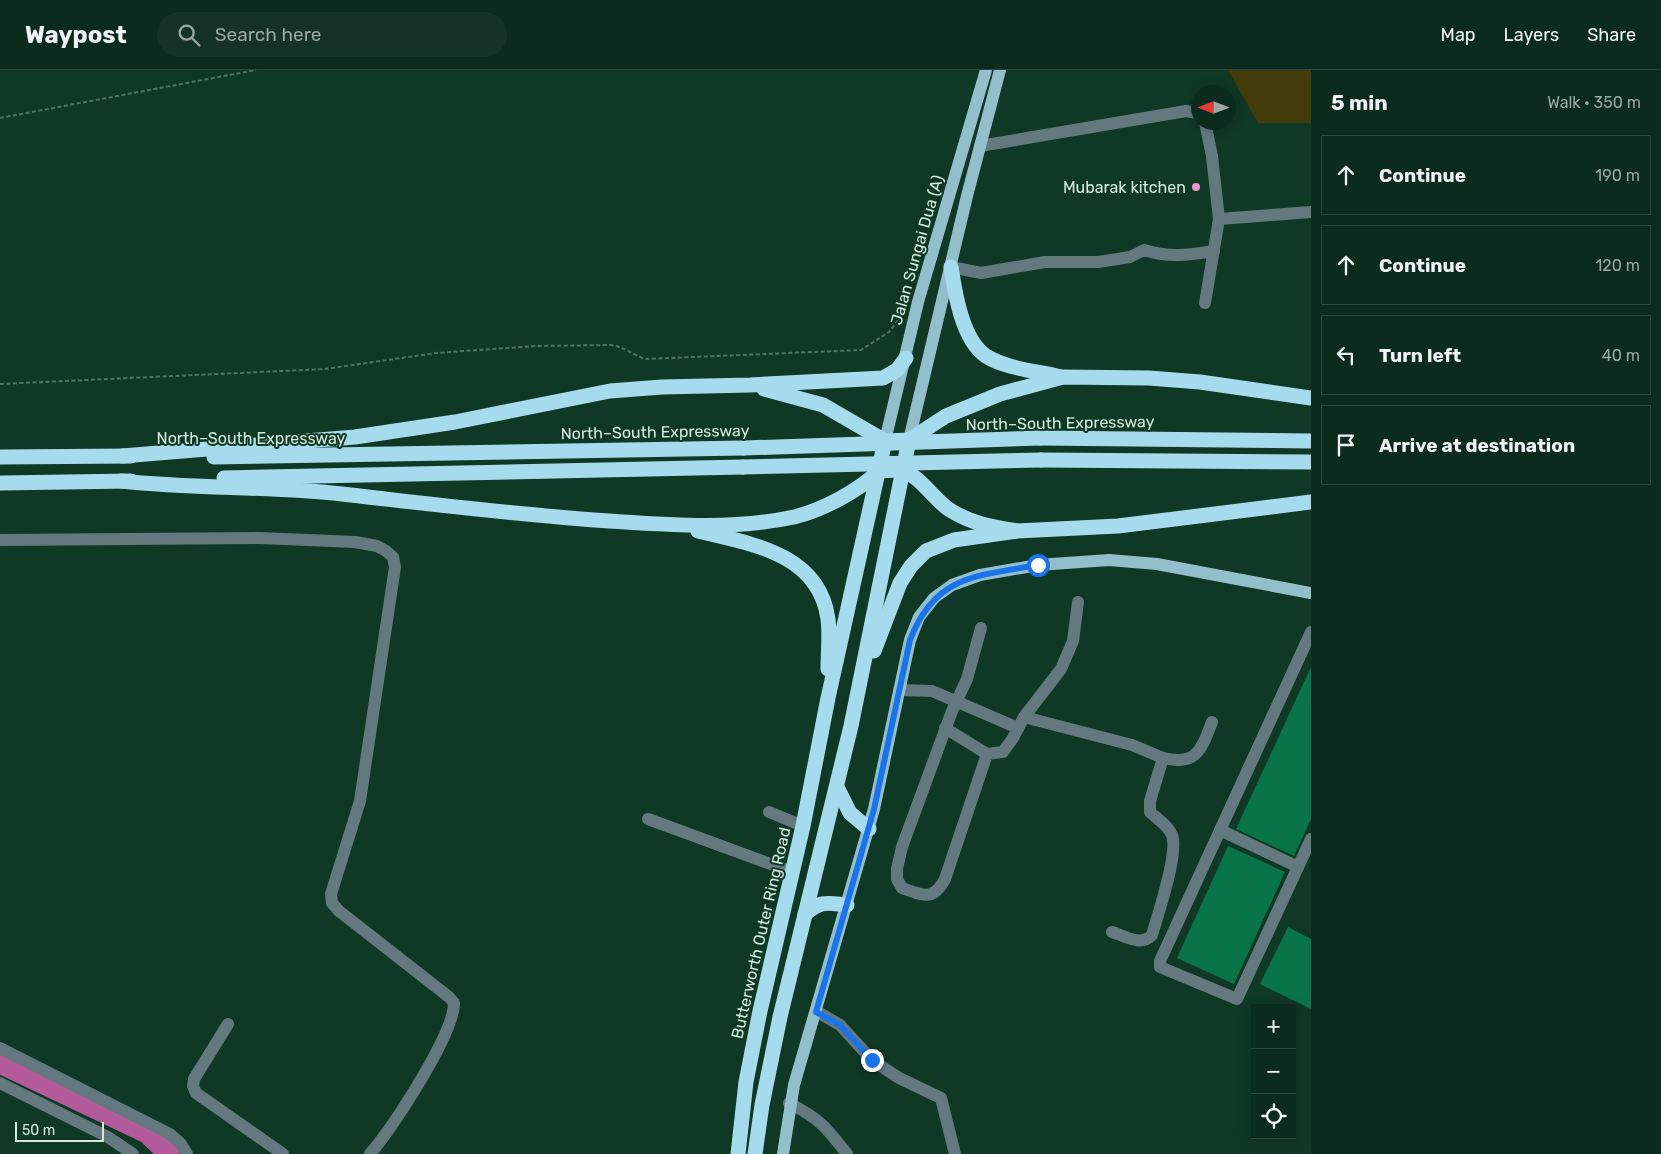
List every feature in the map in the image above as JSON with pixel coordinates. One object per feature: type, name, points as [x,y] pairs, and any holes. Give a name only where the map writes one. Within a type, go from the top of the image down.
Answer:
[{"type":"highway","points":[[951,267],[960,316],[971,337],[985,355],[1005,364],[1063,377],[1149,378],[1200,382],[1311,398]]},
{"type":"highway","points":[[122,456],[356,437],[455,422],[610,392],[662,387],[750,385],[883,378],[896,370],[906,358]]},
{"type":"highway","points":[[750,385],[823,405],[885,441],[909,440],[946,416],[991,398],[1063,377]]},
{"type":"highway","name":"North–South Expressway","points":[[0,457],[234,457],[744,448],[1040,438],[1311,441]]},
{"type":"highway","points":[[755,1154],[762,1105],[780,1017],[838,787],[909,440]]},
{"type":"highway","points":[[828,698],[885,441]]},
{"type":"highway","points":[[0,483],[1041,460],[1311,462]]},
{"type":"highway","points":[[121,481],[158,485],[231,487],[341,494],[439,507],[681,526],[746,524],[796,516],[843,497],[861,487],[879,471],[903,471],[914,477],[948,509],[967,520],[981,526],[1017,531]]},
{"type":"highway","points":[[859,691],[900,583],[911,566],[926,551],[954,540],[1017,531],[1118,526],[1311,502]]},
{"type":"highway","points":[[681,526],[767,548],[792,560],[814,584],[824,602],[828,620],[828,698]]},
{"type":"highway","name":"Butterworth Outer Ring Road","points":[[738,1154],[746,1082],[760,1011],[803,826],[828,698]]},
{"type":"highway","points":[[838,787],[850,813],[869,829]]},
{"type":"highway","points":[[805,914],[816,904],[824,902],[847,905]]},
{"type":"main road","name":"Jalan Sungai Dua (A)","points":[[885,441],[918,302],[986,70]]},
{"type":"main road","name":"Jalan Sungai Dua (A)","points":[[909,440],[1000,70]]},
{"type":"main road","points":[[783,1154],[789,1103],[869,829],[910,640],[919,617],[934,598],[952,585],[980,575],[1038,565],[1109,560],[1157,564],[1311,593]]},
{"type":"street","points":[[980,146],[1186,111],[1191,112]]},
{"type":"street","points":[[1205,303],[1219,219],[1212,156],[1207,130]]},
{"type":"street","points":[[1219,219],[1311,212]]},
{"type":"street","points":[[951,267],[981,273],[1045,262],[1098,262],[1130,257],[1144,250],[1163,256],[1182,256],[1214,251]]},
{"type":"street","points":[[0,540],[279,539],[355,542],[378,546],[392,557],[395,567],[360,801],[331,894],[332,903],[339,911],[449,996],[454,1003],[454,1010],[417,1087],[370,1154]]},
{"type":"street","points":[[945,728],[987,754],[1003,752],[1021,722],[1061,669],[1073,641],[1078,602]]},
{"type":"street","points":[[981,628],[967,679],[945,728],[902,847],[897,869],[897,879],[902,888],[924,896],[933,894],[940,889],[987,754]]},
{"type":"street","points":[[1311,632],[1160,961],[1160,967],[1237,1000],[1311,839]]},
{"type":"street","points":[[900,690],[932,691],[956,701],[1021,722],[1132,745],[1176,762],[1193,758],[1202,747],[1212,722]]},
{"type":"street","points":[[1112,932],[1139,941],[1148,940],[1152,935],[1168,876],[1173,844],[1172,834],[1150,812],[1150,801],[1163,758]]},
{"type":"street","points":[[769,812],[803,826]]},
{"type":"street","points":[[648,820],[792,872]]},
{"type":"street","points":[[1220,830],[1298,867]]},
{"type":"street","points":[[816,1012],[840,1025],[872,1060],[899,1078],[941,1098],[955,1154]]},
{"type":"street","points":[[228,1024],[194,1079],[193,1086],[196,1093],[282,1154]]},
{"type":"street","points":[[0,1048],[170,1134],[181,1144],[187,1154]]},
{"type":"street","points":[[0,1083],[108,1137],[133,1154]]},
{"type":"street","points":[[789,1103],[814,1116],[828,1129],[847,1154]]},
{"type":"path","points":[[0,118],[256,70]]},
{"type":"path","points":[[0,384],[325,370],[436,353],[536,346],[611,345],[623,347],[644,359],[861,350],[889,332],[898,318],[918,302]]},
{"type":"shaded area","points":[[1228,70],[1311,70],[1311,123],[1258,123]]},
{"type":"building","points":[[1311,667],[1311,819],[1294,856],[1236,829]]},
{"type":"building","points":[[1228,846],[1285,872],[1234,984],[1177,958]]},
{"type":"building","points":[[1288,927],[1311,939],[1311,1009],[1260,984]]},
{"type":"waterway","points":[[0,1063],[147,1133],[169,1154]]},
{"type":"place","name":"Mubarak kitchen","points":[[1196,187]]},
{"type":"route","points":[[872,1060],[858,1042],[840,1025],[816,1012],[874,809],[910,640],[919,617],[934,598],[952,585],[980,575],[1038,565]]}]
